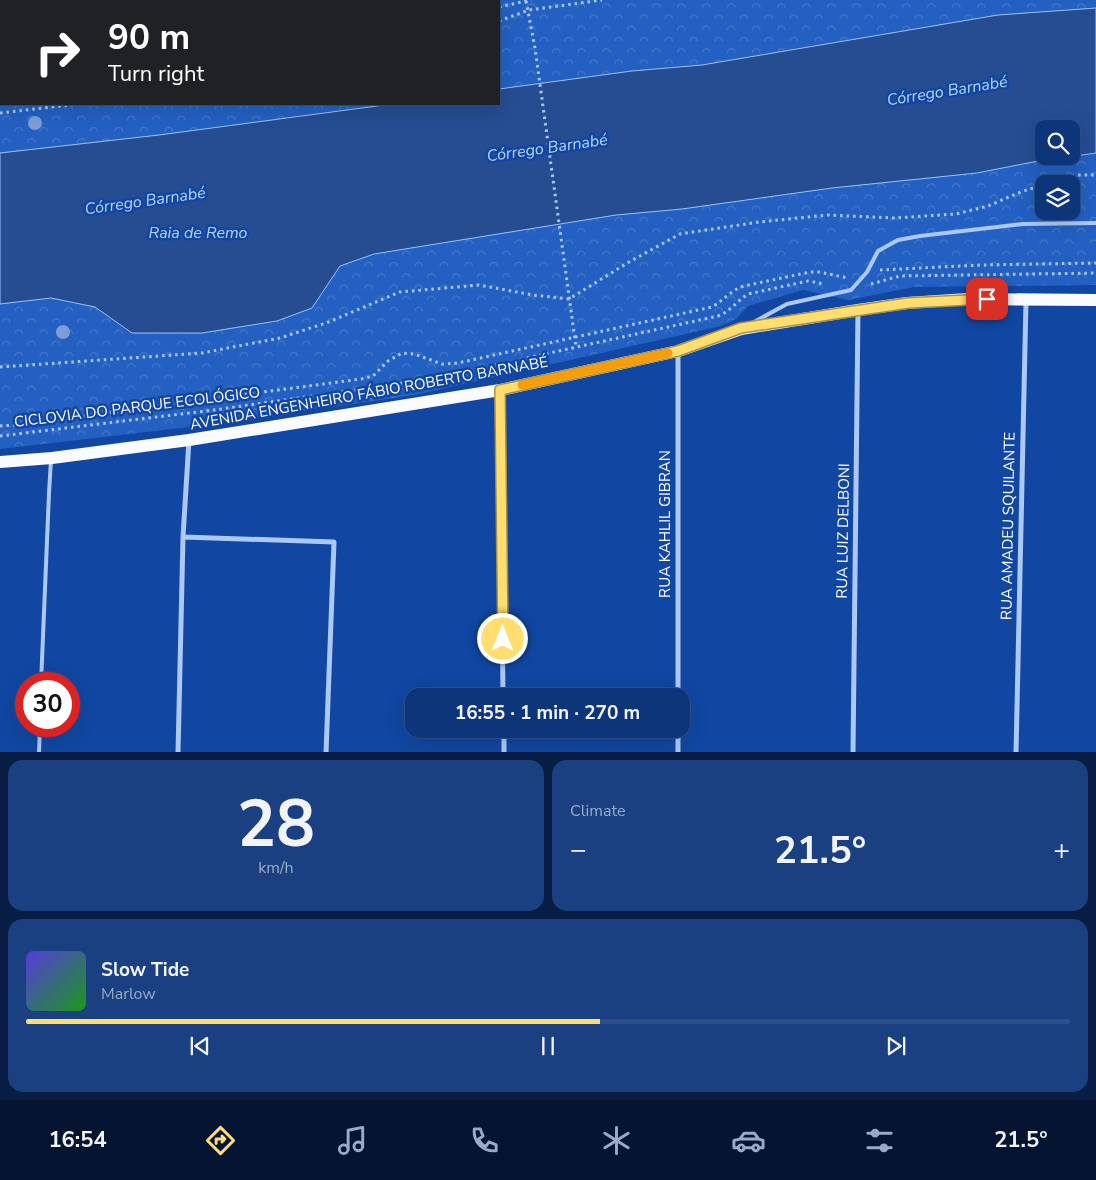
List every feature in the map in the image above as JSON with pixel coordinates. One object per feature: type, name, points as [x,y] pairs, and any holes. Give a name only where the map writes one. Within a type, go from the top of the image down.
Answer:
[{"type":"main road","name":"AVENIDA ENGENHEIRO FÁBIO ROBERTO BARNABÉ","points":[[0,462],[52,458],[189,440],[500,390],[678,351],[741,328],[858,310],[908,303],[951,300],[1096,300]]},
{"type":"street","name":"RUA AMADEU SQUILANTE","points":[[1016,752],[1026,299]]},
{"type":"street","name":"RUA LUIZ DELBONI","points":[[853,752],[858,310]]},
{"type":"street","name":"RUA KAHLIL GIBRAN","points":[[678,351],[678,688]]},
{"type":"street","points":[[500,390],[503,688]]},
{"type":"street","points":[[178,752],[183,537],[189,440]]},
{"type":"street","points":[[183,537],[334,542],[326,752]]},
{"type":"street","points":[[504,738],[504,752]]},
{"type":"street","points":[[678,738],[678,752]]},
{"type":"lane","points":[[741,328],[787,304],[851,290],[867,272],[878,251],[898,240],[1023,224],[1096,223]]},
{"type":"lane","points":[[42,672],[52,458]]},
{"type":"lane","points":[[39,752],[40,737]]},
{"type":"path","points":[[500,7],[532,0]]},
{"type":"path","points":[[500,21],[529,10],[602,0]]},
{"type":"path","points":[[526,1],[535,48],[576,347]]},
{"type":"path","points":[[0,113],[68,105]]},
{"type":"path","points":[[1077,175],[1096,174]]},
{"type":"path","points":[[0,367],[202,353],[241,346],[289,335],[400,292],[479,285],[533,295],[569,299],[629,262],[680,234],[760,222],[827,215],[894,218],[956,214],[988,206],[1035,187]]},
{"type":"path","points":[[0,426],[361,380],[373,376],[388,361],[402,353],[414,354],[442,364],[458,363],[712,307],[724,300],[735,289],[810,272],[819,272],[850,279],[882,270],[981,265],[1096,263]]},
{"type":"path","name":"CICLOVIA DO PARQUE ECOLÓGICO","points":[[0,436],[214,410],[444,376],[718,316],[732,308],[740,298],[748,294],[808,281],[851,290],[900,276],[1096,273]]},
{"type":"green space","points":[[500,0],[1096,0],[1096,285],[914,287],[849,300],[803,290],[748,306],[736,319],[721,326],[415,395],[207,425],[0,449],[0,105],[500,105]]},
{"type":"water","name":"Raia de Remo","points":[[1096,8],[1096,153],[1080,155],[1080,120],[1035,120],[1035,162],[977,173],[832,188],[682,209],[616,215],[374,254],[340,266],[312,308],[277,321],[202,333],[132,333],[95,307],[51,298],[0,304],[0,153],[159,135],[384,105],[500,105],[500,89],[632,71],[702,65],[998,15]]},
{"type":"slow traffic","points":[[522,385],[668,353]]},
{"type":"route","points":[[503,639],[500,390],[678,351],[741,328],[908,303],[987,299]]},
{"type":"water label","name":"Córrego Barnabé","points":[[947,90]]},
{"type":"water label","name":"Córrego Barnabé","points":[[547,147]]},
{"type":"water label","name":"Córrego Barnabé","points":[[145,200]]}]
